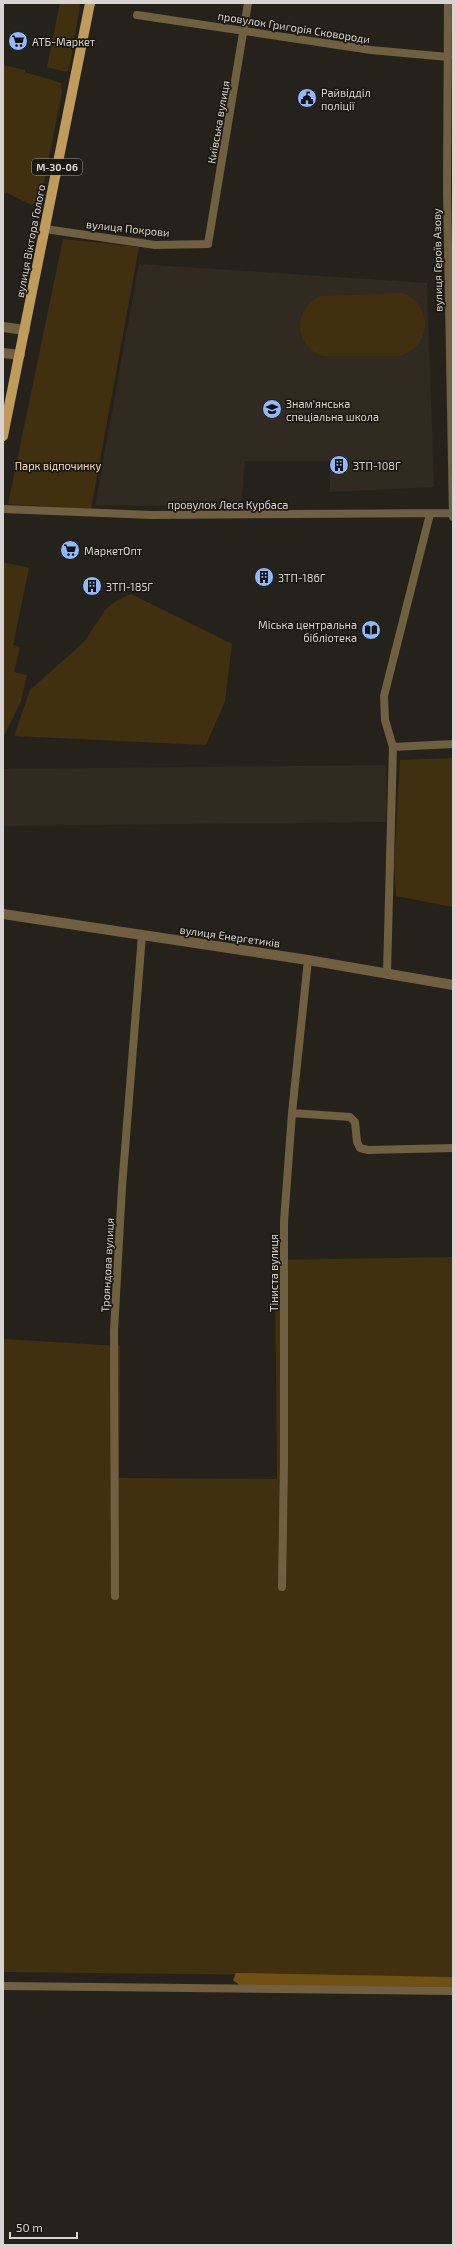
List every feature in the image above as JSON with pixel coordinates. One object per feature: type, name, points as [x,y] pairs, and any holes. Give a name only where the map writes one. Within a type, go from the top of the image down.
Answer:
[{"type":"main road","name":"вулиця Віктора Голого","points":[[3,436],[90,3]]},
{"type":"street","name":"Київська вулиця","points":[[208,244],[248,3]]},
{"type":"street","name":"вулиця Героїв Азову","points":[[448,3],[450,46],[448,57],[451,154],[450,267],[453,514]]},
{"type":"street","name":"провулок Григорія Сковороди","points":[[137,15],[371,50],[448,57]]},
{"type":"street","name":"вулиця Покрови","points":[[45,229],[155,245],[208,244]]},
{"type":"street","points":[[3,327],[25,330]]},
{"type":"street","points":[[3,353],[20,355]]},
{"type":"street","name":"провулок Леся Курбаса","points":[[3,509],[152,515],[453,514]]},
{"type":"street","points":[[387,973],[389,952],[388,894],[393,747],[385,720],[384,696],[430,514]]},
{"type":"street","points":[[393,747],[453,744]]},
{"type":"street","name":"вулиця Енергетиків","points":[[3,914],[308,960],[453,985]]},
{"type":"street","name":"Трояндова вулиця","points":[[115,1596],[114,1331],[122,1187],[142,935]]},
{"type":"street","name":"Тіниста вулиця","points":[[282,1587],[284,1463],[284,1222],[292,1113],[308,960]]},
{"type":"street","points":[[292,1113],[350,1117],[355,1122],[357,1142],[360,1148],[368,1150],[453,1148]]},
{"type":"street","points":[[3,1986],[453,1991]]},
{"type":"shaded area","name":"Знам'янська спеціальна школа","points":[[139,264],[427,283],[434,487],[330,492],[330,461],[245,461],[241,507],[95,505]]},
{"type":"shaded area","points":[[386,765],[387,822],[3,826],[3,769]]},
{"type":"shaded area","points":[[236,1973],[453,1977],[453,1987],[241,1986],[233,1980]]},
{"type":"green space","points":[[60,3],[79,3],[80,5],[69,70],[66,72],[47,67]]},
{"type":"green space","points":[[3,65],[25,70],[25,72],[61,83],[62,92],[41,197],[32,205],[7,193],[3,195]]},
{"type":"green space","name":"Парк відпочинку","points":[[63,239],[139,247],[91,509],[8,504]]},
{"type":"green space","points":[[402,293],[412,298],[420,306],[424,315],[425,325],[423,335],[418,344],[411,351],[400,356],[323,356],[313,351],[306,344],[302,336],[300,328],[301,318],[311,302],[320,296]]},
{"type":"green space","points":[[3,562],[29,568],[13,645],[20,647],[14,672],[27,675],[21,701],[3,738]]},
{"type":"green space","points":[[131,594],[232,644],[225,701],[206,745],[14,736],[30,690],[85,641],[105,610],[116,601]]},
{"type":"green space","points":[[453,758],[453,907],[396,896],[394,865],[400,760]]},
{"type":"green space","points":[[453,1257],[453,1977],[3,1972],[3,1339],[120,1346],[119,1478],[277,1479],[275,1260]]},
{"type":"place","name":"АТБ-Маркет","points":[[18,41]]},
{"type":"place","name":"Райвідділ поліції","points":[[307,98]]},
{"type":"place","name":"Знам'янська спеціальна школа","points":[[272,409]]},
{"type":"place","name":"ЗТП-108Г","points":[[339,465]]},
{"type":"place","name":"МаркетОпт","points":[[70,550]]},
{"type":"place","name":"ЗТП-186Г","points":[[264,577]]},
{"type":"place","name":"ЗТП-185Г","points":[[92,586]]},
{"type":"place","name":"Міська центральна бібліотека","points":[[371,630]]}]
